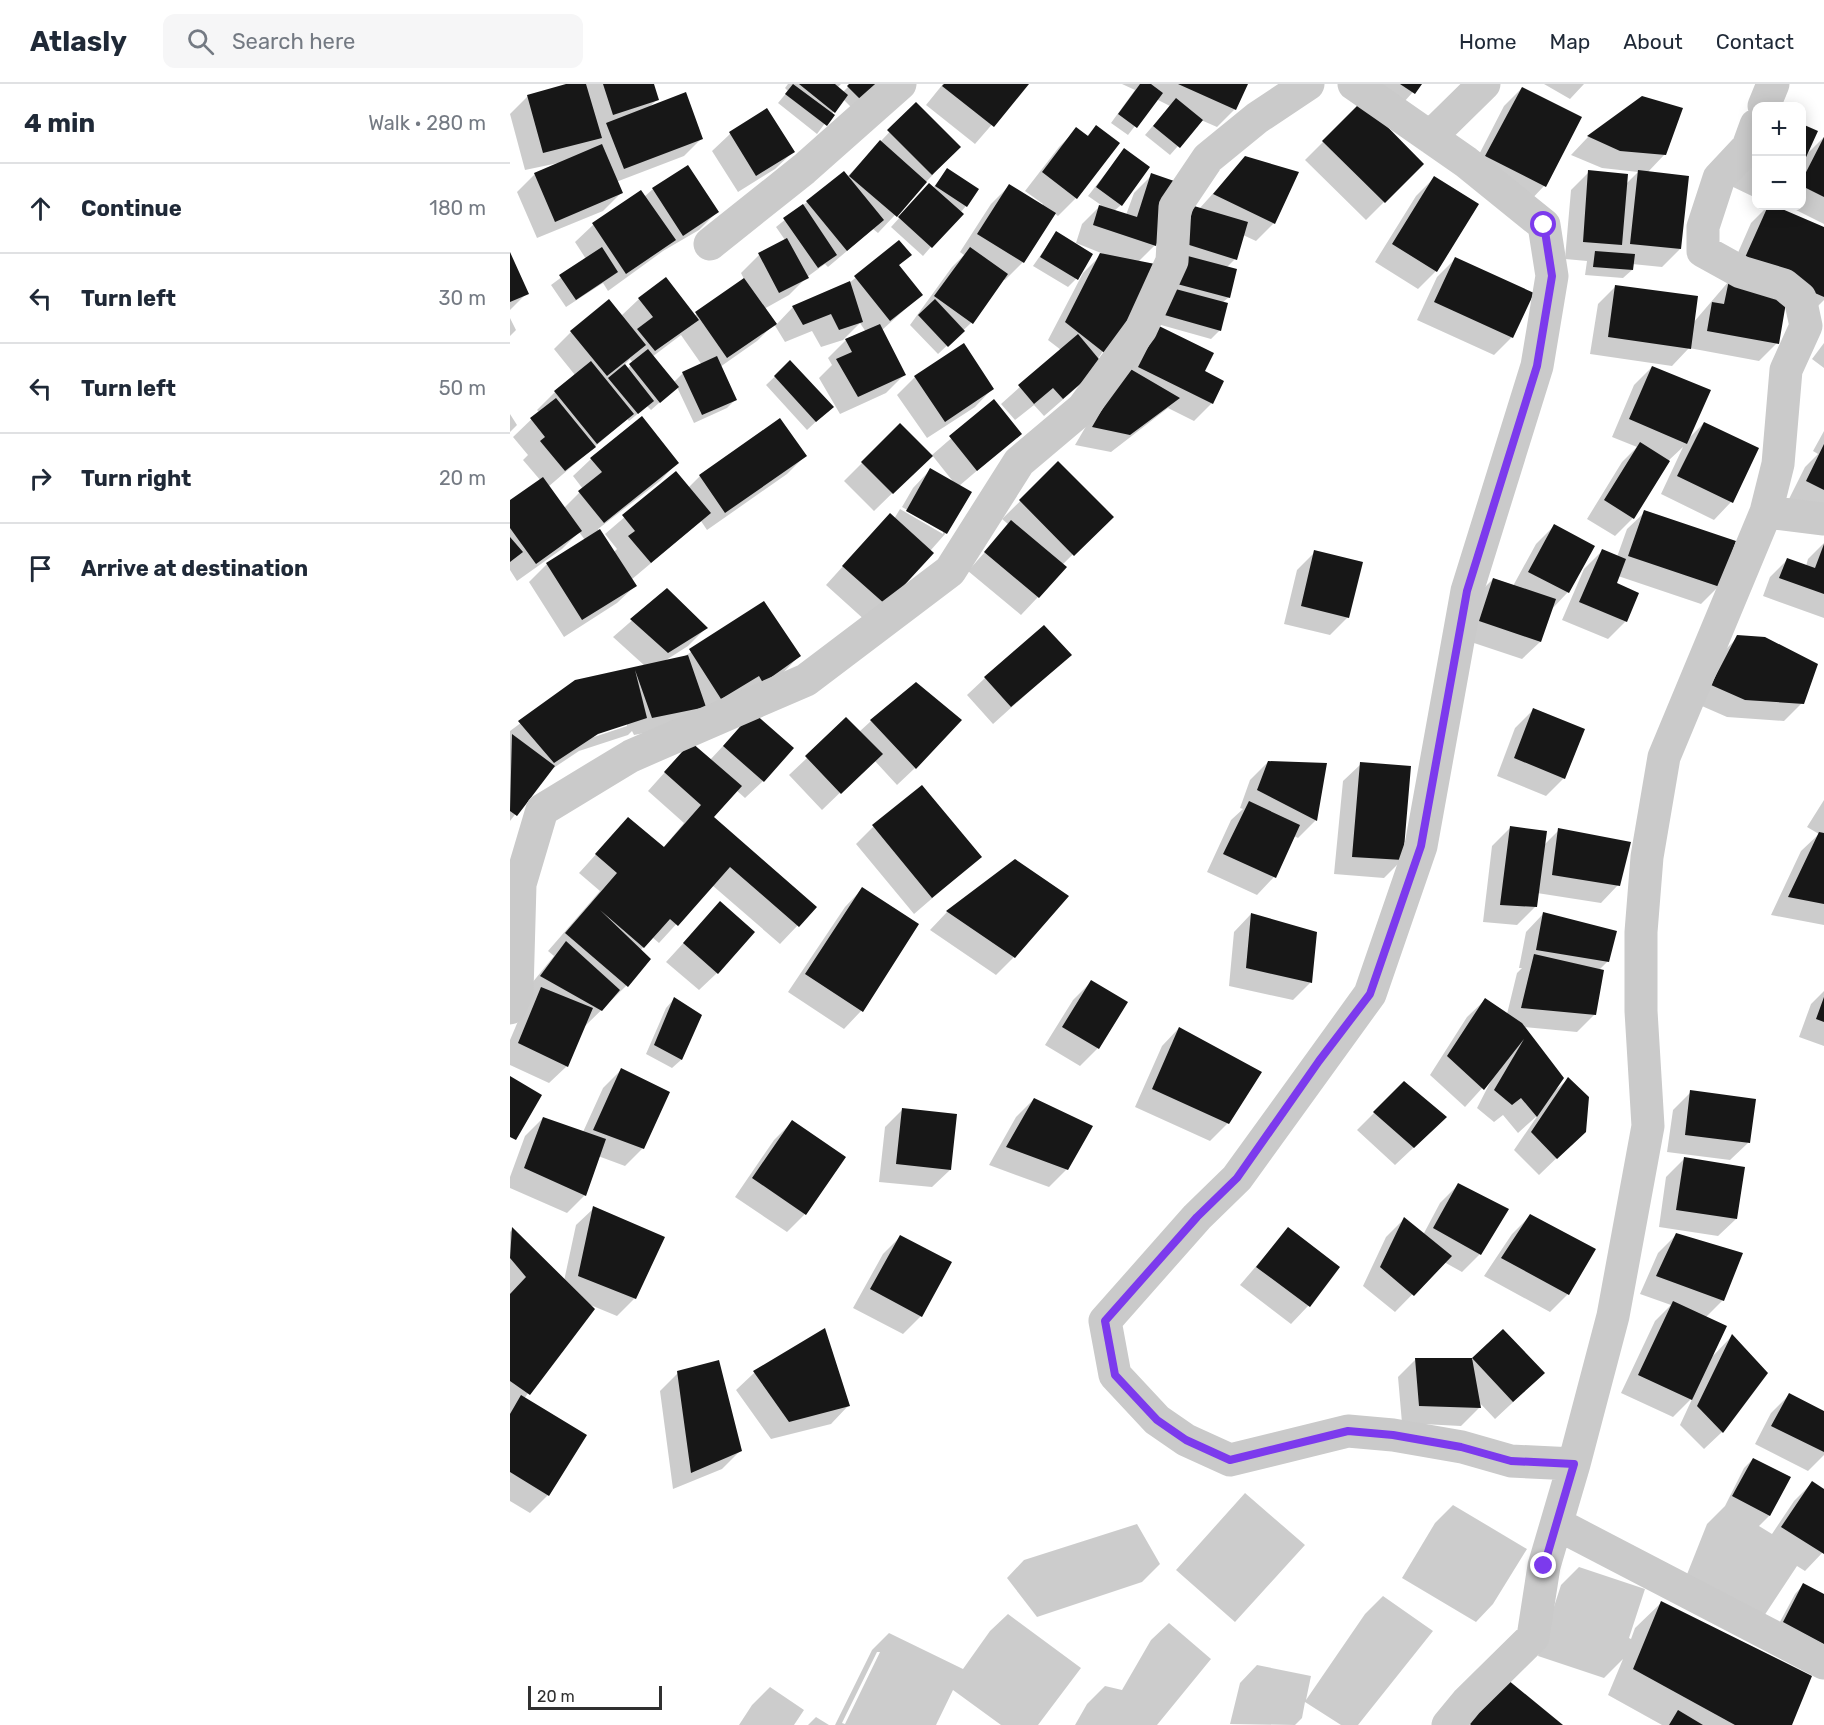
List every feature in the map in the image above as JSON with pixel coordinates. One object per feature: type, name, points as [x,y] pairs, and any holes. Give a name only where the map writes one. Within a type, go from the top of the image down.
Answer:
[{"type":"street","points":[[711,243],[804,169],[900,84]]},
{"type":"street","points":[[510,1008],[517,992],[520,884],[542,810],[631,756],[806,680],[950,571],[1019,462],[1083,408],[1141,329],[1172,261],[1175,207],[1208,158],[1257,118],[1308,84]]},
{"type":"street","points":[[1354,84],[1466,162],[1544,225],[1552,276],[1537,366],[1467,591],[1421,846],[1370,994],[1319,1061],[1237,1178],[1197,1217],[1105,1321],[1115,1375],[1157,1420],[1186,1440],[1230,1460],[1348,1431],[1393,1435],[1461,1447],[1511,1461],[1574,1464]]},
{"type":"street","points":[[1430,137],[1484,84]]},
{"type":"street","points":[[1766,102],[1773,84]]},
{"type":"street","points":[[1448,1725],[1467,1701],[1533,1637],[1544,1566],[1613,1316],[1648,1126],[1641,1011],[1641,932],[1647,857],[1664,757],[1766,513],[1778,464],[1786,370],[1806,326],[1800,297],[1784,285],[1741,272],[1703,251],[1703,227],[1719,178],[1748,147],[1752,136]]},
{"type":"street","points":[[1766,513],[1824,519]]},
{"type":"street","points":[[1557,1524],[1824,1663]]},
{"type":"building","points":[[566,84],[586,84],[602,138],[543,153],[527,95]]},
{"type":"building","points":[[603,84],[654,84],[659,100],[613,115]]},
{"type":"building","points":[[793,84],[835,115],[827,126],[785,94]]},
{"type":"building","points":[[799,84],[835,84],[848,95],[835,113]]},
{"type":"building","points":[[849,84],[879,84],[862,101],[847,86]]},
{"type":"building","points":[[944,84],[1029,84],[994,127],[942,86]]},
{"type":"building","points":[[1140,84],[1151,84],[1163,93],[1137,128],[1118,114]]},
{"type":"building","points":[[1178,84],[1248,84],[1236,110]]},
{"type":"building","points":[[1400,84],[1422,84],[1415,94]]},
{"type":"building","points":[[1522,87],[1582,117],[1546,187],[1485,156]]},
{"type":"building","points":[[686,92],[703,139],[624,169],[606,123]]},
{"type":"building","points":[[1642,96],[1683,108],[1666,155],[1620,151],[1587,136]]},
{"type":"building","points":[[1176,98],[1203,120],[1180,148],[1153,126]]},
{"type":"building","points":[[1362,101],[1424,164],[1385,203],[1322,141]]},
{"type":"building","points":[[916,102],[961,147],[932,175],[887,130]]},
{"type":"building","points":[[767,108],[795,152],[756,176],[729,132]]},
{"type":"building","points":[[1096,125],[1120,143],[1077,199],[1042,172],[1076,127],[1088,136]]},
{"type":"building","points":[[1806,126],[1818,131],[1806,157]]},
{"type":"building","points":[[1824,137],[1824,197],[1806,188],[1806,172]]},
{"type":"building","points":[[880,140],[927,182],[897,217],[849,176]]},
{"type":"building","points":[[602,144],[623,193],[555,222],[534,173]]},
{"type":"building","points":[[1124,148],[1150,167],[1122,206],[1096,187]]},
{"type":"building","points":[[1245,156],[1299,172],[1275,224],[1213,194]]},
{"type":"building","points":[[688,165],[719,212],[683,236],[652,188]]},
{"type":"building","points":[[947,168],[979,189],[967,207],[935,186]]},
{"type":"building","points":[[1588,170],[1628,174],[1622,245],[1583,242]]},
{"type":"building","points":[[1638,170],[1689,176],[1681,249],[1630,244]]},
{"type":"building","points":[[844,171],[884,220],[847,251],[806,201]]},
{"type":"building","points":[[1151,173],[1177,182],[1156,246],[1093,225],[1099,205],[1137,217]]},
{"type":"building","points":[[1434,176],[1479,204],[1437,272],[1392,244]]},
{"type":"building","points":[[929,183],[964,214],[932,248],[898,217]]},
{"type":"building","points":[[1009,184],[1056,213],[1024,263],[977,234]]},
{"type":"building","points":[[641,190],[676,240],[626,274],[592,223]]},
{"type":"building","points":[[803,204],[837,255],[818,268],[783,218]]},
{"type":"building","points":[[1194,206],[1248,222],[1237,260],[1183,243]]},
{"type":"building","points":[[1766,210],[1784,210],[1824,227],[1824,297],[1743,262]]},
{"type":"building","points":[[1056,231],[1093,254],[1078,280],[1040,257]]},
{"type":"building","points":[[787,238],[809,278],[779,293],[758,253]]},
{"type":"building","points":[[899,240],[912,255],[899,265],[923,295],[890,321],[854,276]]},
{"type":"building","points":[[602,247],[618,272],[576,300],[559,275]]},
{"type":"building","points":[[970,247],[1008,274],[973,324],[934,296]]},
{"type":"building","points":[[1595,251],[1635,254],[1633,270],[1593,267]]},
{"type":"building","points":[[510,252],[529,294],[510,302]]},
{"type":"building","points":[[1100,253],[1160,265],[1107,355],[1065,322]]},
{"type":"building","points":[[1184,255],[1237,269],[1230,298],[1177,284]]},
{"type":"building","points":[[1455,257],[1534,293],[1513,338],[1434,302]]},
{"type":"building","points":[[666,277],[699,320],[655,351],[637,329],[653,317],[638,298]]},
{"type":"building","points":[[744,278],[777,324],[727,358],[695,312]]},
{"type":"building","points":[[1729,280],[1788,291],[1779,344],[1707,331],[1712,302],[1724,304]]},
{"type":"building","points":[[850,281],[863,322],[839,330],[831,314],[803,325],[792,306]]},
{"type":"building","points":[[1615,285],[1698,296],[1691,349],[1608,337]]},
{"type":"building","points":[[1168,287],[1228,303],[1221,331],[1161,314]]},
{"type":"building","points":[[609,299],[646,345],[607,376],[570,331]]},
{"type":"building","points":[[935,299],[965,331],[948,347],[918,315]]},
{"type":"building","points":[[880,324],[906,375],[858,397],[836,359],[852,352],[845,339]]},
{"type":"building","points":[[1159,326],[1214,353],[1205,371],[1224,381],[1213,404],[1138,367]]},
{"type":"building","points":[[1078,334],[1103,364],[1063,399],[1053,388],[1034,404],[1018,385]]},
{"type":"building","points":[[964,343],[994,389],[945,422],[914,376]]},
{"type":"building","points":[[648,349],[679,387],[660,403],[629,364]]},
{"type":"building","points":[[717,356],[737,400],[702,415],[682,372]]},
{"type":"building","points":[[790,360],[834,407],[816,422],[774,376]]},
{"type":"building","points":[[591,361],[634,414],[597,444],[554,391]]},
{"type":"building","points":[[625,364],[654,401],[638,414],[608,378]]},
{"type":"building","points":[[1652,366],[1711,390],[1687,444],[1629,419]]},
{"type":"building","points":[[1127,367],[1180,398],[1130,435],[1092,427]]},
{"type":"building","points":[[556,398],[596,447],[565,471],[540,441],[545,437],[530,418]]},
{"type":"building","points":[[994,399],[1022,434],[977,471],[949,436]]},
{"type":"building","points":[[642,416],[679,463],[604,523],[578,491],[602,472],[590,458]]},
{"type":"building","points":[[780,418],[807,456],[725,513],[699,475]]},
{"type":"building","points":[[1704,422],[1759,448],[1733,503],[1677,476]]},
{"type":"building","points":[[900,423],[933,456],[893,494],[861,462]]},
{"type":"building","points":[[1640,442],[1670,461],[1634,519],[1604,500]]},
{"type":"building","points":[[1824,444],[1824,490],[1806,481]]},
{"type":"building","points":[[1058,461],[1114,517],[1074,556],[1019,500]]},
{"type":"building","points":[[930,468],[972,492],[947,534],[906,511]]},
{"type":"building","points":[[676,471],[711,513],[651,563],[628,536],[635,531],[622,515]]},
{"type":"building","points":[[543,477],[582,531],[536,564],[510,528],[510,500]]},
{"type":"building","points":[[1644,510],[1736,541],[1720,587],[1628,556]]},
{"type":"building","points":[[890,513],[934,553],[886,605],[842,566]]},
{"type":"building","points":[[1011,520],[1067,567],[1039,598],[984,552]]},
{"type":"building","points":[[1554,524],[1595,546],[1569,593],[1528,572]]},
{"type":"building","points":[[600,529],[637,586],[582,620],[546,563]]},
{"type":"building","points":[[510,537],[523,552],[510,562]]},
{"type":"building","points":[[1824,544],[1824,594],[1779,578],[1787,558],[1815,568]]},
{"type":"building","points":[[1602,549],[1626,559],[1617,583],[1639,593],[1627,622],[1579,602]]},
{"type":"building","points":[[1314,550],[1363,562],[1349,618],[1301,606]]},
{"type":"building","points":[[1493,578],[1556,599],[1541,642],[1479,621]]},
{"type":"building","points":[[667,588],[708,628],[668,653],[630,619]]},
{"type":"building","points":[[764,601],[801,656],[763,683],[759,676],[721,699],[689,649]]},
{"type":"building","points":[[1044,625],[1072,655],[1011,707],[984,677]]},
{"type":"building","points":[[1737,635],[1765,637],[1818,664],[1804,704],[1745,700],[1711,685]]},
{"type":"building","points":[[688,655],[706,707],[652,718],[635,670],[647,718],[598,734],[554,763],[518,721],[575,680]]},
{"type":"building","points":[[916,682],[962,720],[916,769],[870,720]]},
{"type":"building","points":[[1533,708],[1585,729],[1565,779],[1514,758]]},
{"type":"building","points":[[753,712],[794,748],[764,782],[723,746]]},
{"type":"building","points":[[846,717],[883,754],[841,794],[805,756]]},
{"type":"building","points":[[512,734],[555,766],[517,816],[510,811]]},
{"type":"building","points":[[691,742],[742,786],[714,817],[817,907],[799,927],[730,867],[678,926],[670,919],[644,948],[600,910],[651,959],[628,987],[565,933],[617,873],[595,854],[628,817],[664,847],[701,805],[664,772]]},
{"type":"building","points":[[1268,761],[1327,763],[1317,821],[1257,790]]},
{"type":"building","points":[[1360,762],[1411,766],[1403,860],[1352,857]]},
{"type":"building","points":[[922,785],[982,857],[932,898],[872,825]]},
{"type":"building","points":[[1249,801],[1300,825],[1276,878],[1223,854]]},
{"type":"building","points":[[1510,826],[1547,831],[1537,907],[1500,905]]},
{"type":"building","points":[[1558,828],[1631,842],[1620,886],[1552,875]]},
{"type":"building","points":[[1819,832],[1824,833],[1824,904],[1788,897]]},
{"type":"building","points":[[1015,859],[1069,896],[1015,958],[946,911]]},
{"type":"building","points":[[862,887],[919,924],[863,1012],[805,974]]},
{"type":"building","points":[[720,901],[755,932],[718,974],[683,943]]},
{"type":"building","points":[[1543,912],[1617,931],[1609,962],[1536,950]]},
{"type":"building","points":[[1251,913],[1317,932],[1312,983],[1246,968]]},
{"type":"building","points":[[566,941],[620,990],[602,1011],[540,976]]},
{"type":"building","points":[[1534,954],[1604,970],[1596,1015],[1521,1008]]},
{"type":"building","points":[[1091,980],[1128,1002],[1099,1049],[1062,1027]]},
{"type":"building","points":[[541,987],[593,1008],[568,1067],[518,1043]]},
{"type":"building","points":[[674,997],[702,1015],[682,1060],[654,1045]]},
{"type":"building","points":[[1824,997],[1824,1022],[1816,1019]]},
{"type":"building","points":[[1485,998],[1522,1023],[1564,1078],[1537,1117],[1521,1098],[1512,1105],[1494,1090],[1524,1039],[1484,1090],[1447,1056]]},
{"type":"building","points":[[1179,1027],[1262,1072],[1229,1124],[1152,1089]]},
{"type":"building","points":[[621,1068],[670,1092],[644,1149],[593,1130]]},
{"type":"building","points":[[510,1076],[542,1095],[516,1140],[510,1137]]},
{"type":"building","points":[[1568,1077],[1589,1097],[1586,1132],[1557,1159],[1531,1132]]},
{"type":"building","points":[[1404,1081],[1447,1117],[1414,1148],[1373,1112]]},
{"type":"building","points":[[1690,1090],[1756,1099],[1750,1143],[1685,1135]]},
{"type":"building","points":[[1034,1098],[1093,1126],[1068,1170],[1006,1147]]},
{"type":"building","points":[[902,1108],[957,1114],[951,1170],[896,1164]]},
{"type":"building","points":[[543,1117],[606,1139],[586,1196],[524,1168]]},
{"type":"building","points":[[792,1120],[846,1157],[806,1215],[752,1178]]},
{"type":"building","points":[[1684,1157],[1745,1167],[1737,1219],[1676,1210]]},
{"type":"building","points":[[1458,1183],[1509,1209],[1481,1255],[1433,1228]]},
{"type":"building","points":[[593,1206],[665,1237],[636,1299],[578,1276]]},
{"type":"building","points":[[1530,1214],[1596,1249],[1569,1295],[1501,1258]]},
{"type":"building","points":[[1404,1217],[1452,1256],[1414,1296],[1380,1267]]},
{"type":"building","points":[[512,1227],[595,1309],[530,1395],[510,1381],[510,1294],[526,1277],[510,1258]]},
{"type":"building","points":[[1288,1227],[1340,1267],[1310,1307],[1256,1267]]},
{"type":"building","points":[[1676,1233],[1743,1253],[1724,1301],[1656,1276]]},
{"type":"building","points":[[900,1235],[952,1262],[922,1317],[870,1289]]},
{"type":"building","points":[[1673,1301],[1727,1326],[1692,1400],[1638,1375]]},
{"type":"building","points":[[825,1328],[850,1406],[789,1422],[753,1371]]},
{"type":"building","points":[[1503,1329],[1545,1373],[1513,1402],[1472,1358]]},
{"type":"building","points":[[1732,1334],[1768,1373],[1723,1433],[1697,1406]]},
{"type":"building","points":[[1415,1358],[1472,1358],[1481,1408],[1419,1406]]},
{"type":"building","points":[[719,1360],[742,1451],[691,1473],[677,1371]]},
{"type":"building","points":[[1789,1393],[1824,1411],[1824,1452],[1771,1426]]},
{"type":"building","points":[[521,1395],[587,1435],[549,1496],[510,1472],[510,1414]]},
{"type":"building","points":[[1753,1458],[1791,1477],[1770,1516],[1732,1496]]},
{"type":"building","points":[[1812,1481],[1824,1489],[1824,1554],[1781,1527]]},
{"type":"building","points":[[1803,1583],[1824,1594],[1824,1644],[1783,1622]]},
{"type":"building","points":[[1661,1601],[1812,1676],[1792,1725],[1735,1725],[1633,1669]]},
{"type":"building","points":[[1508,1680],[1563,1725],[1471,1725],[1468,1722]]},
{"type":"building","points":[[1678,1710],[1703,1725],[1669,1725]]},
{"type":"route","points":[[1544,225],[1552,276],[1537,366],[1467,591],[1421,846],[1370,994],[1319,1061],[1237,1178],[1197,1217],[1105,1321],[1115,1375],[1157,1420],[1186,1440],[1230,1460],[1348,1431],[1393,1435],[1461,1447],[1511,1461],[1574,1464],[1544,1566]]}]
